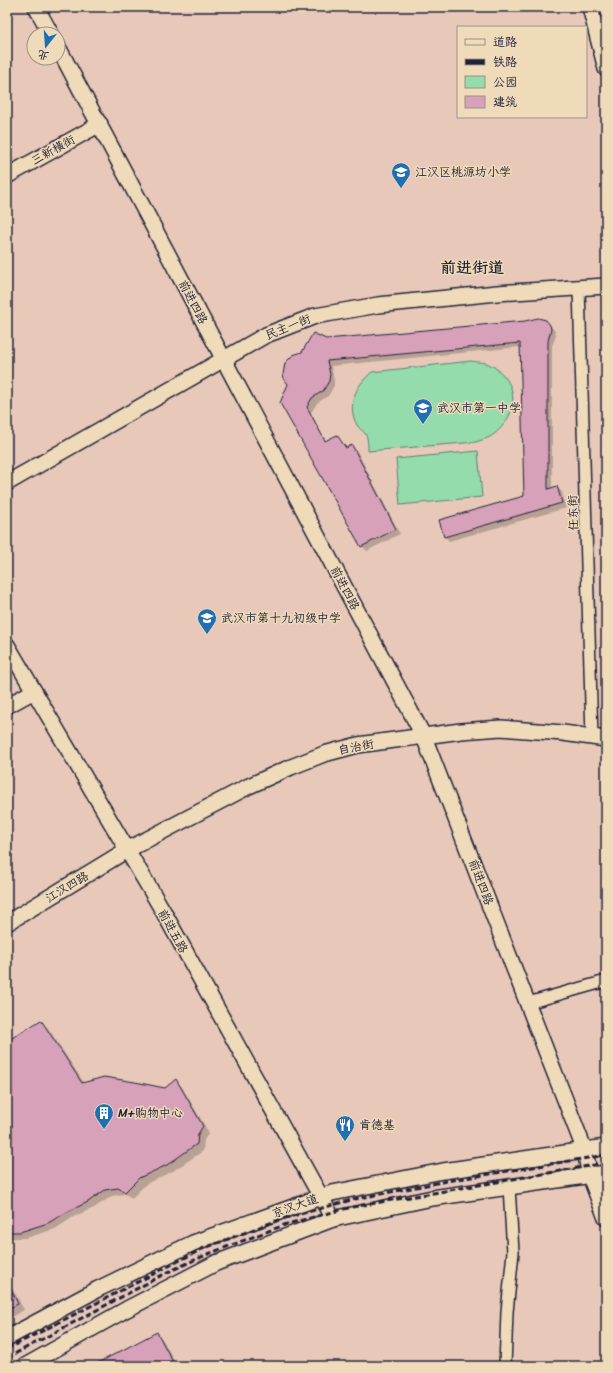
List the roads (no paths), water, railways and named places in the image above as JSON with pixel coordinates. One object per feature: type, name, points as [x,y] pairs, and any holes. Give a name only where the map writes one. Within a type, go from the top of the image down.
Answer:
[{"type":"main road","points":[[36,7],[47,26]]},
{"type":"main road","points":[[590,7],[606,69]]},
{"type":"main road","name":"前进四路","points":[[66,62],[424,737],[585,1151],[590,1176],[606,1218]]},
{"type":"main road","name":"三新横街","points":[[7,176],[100,124]]},
{"type":"main road","name":"民主一街","points":[[7,483],[266,335],[315,316],[378,305],[497,293],[606,286]]},
{"type":"main road","name":"前进五路","points":[[7,645],[163,911],[333,1219]]},
{"type":"main road","points":[[7,706],[34,691]]},
{"type":"main road","name":"自治街","points":[[127,850],[249,786],[324,754],[358,746],[461,731],[501,728],[563,733],[599,738]]},
{"type":"main road","name":"江汉四路","points":[[7,923],[127,850]]},
{"type":"main road","name":"京汉大道","points":[[7,1338],[98,1289],[193,1243],[332,1193],[443,1171],[606,1147]]},
{"type":"main road","points":[[25,1366],[127,1309],[216,1263],[333,1219],[432,1198],[606,1173]]},
{"type":"street","name":"任东街","points":[[579,288],[599,738]]},
{"type":"street","points":[[528,1003],[606,981]]},
{"type":"street","points":[[505,1366],[507,1312],[513,1252],[509,1187]]},
{"type":"railway","points":[[7,1349],[202,1249],[278,1220],[355,1199],[447,1181],[606,1155]]},
{"type":"railway","points":[[7,1358],[168,1272],[208,1254],[287,1224],[352,1207],[606,1163]]},
{"type":"place","name":"江汉区桃源坊小学","points":[[401,189]]},
{"type":"place","name":"武汉市第一中学","points":[[423,425]]},
{"type":"place","name":"武汉市第十九初级中学","points":[[207,635]]},
{"type":"place","name":"M+购物中心","points":[[104,1130]]},
{"type":"place","name":"肯德基","points":[[345,1142]]},
{"type":"district","name":"前进街道","points":[[472,267]]}]
